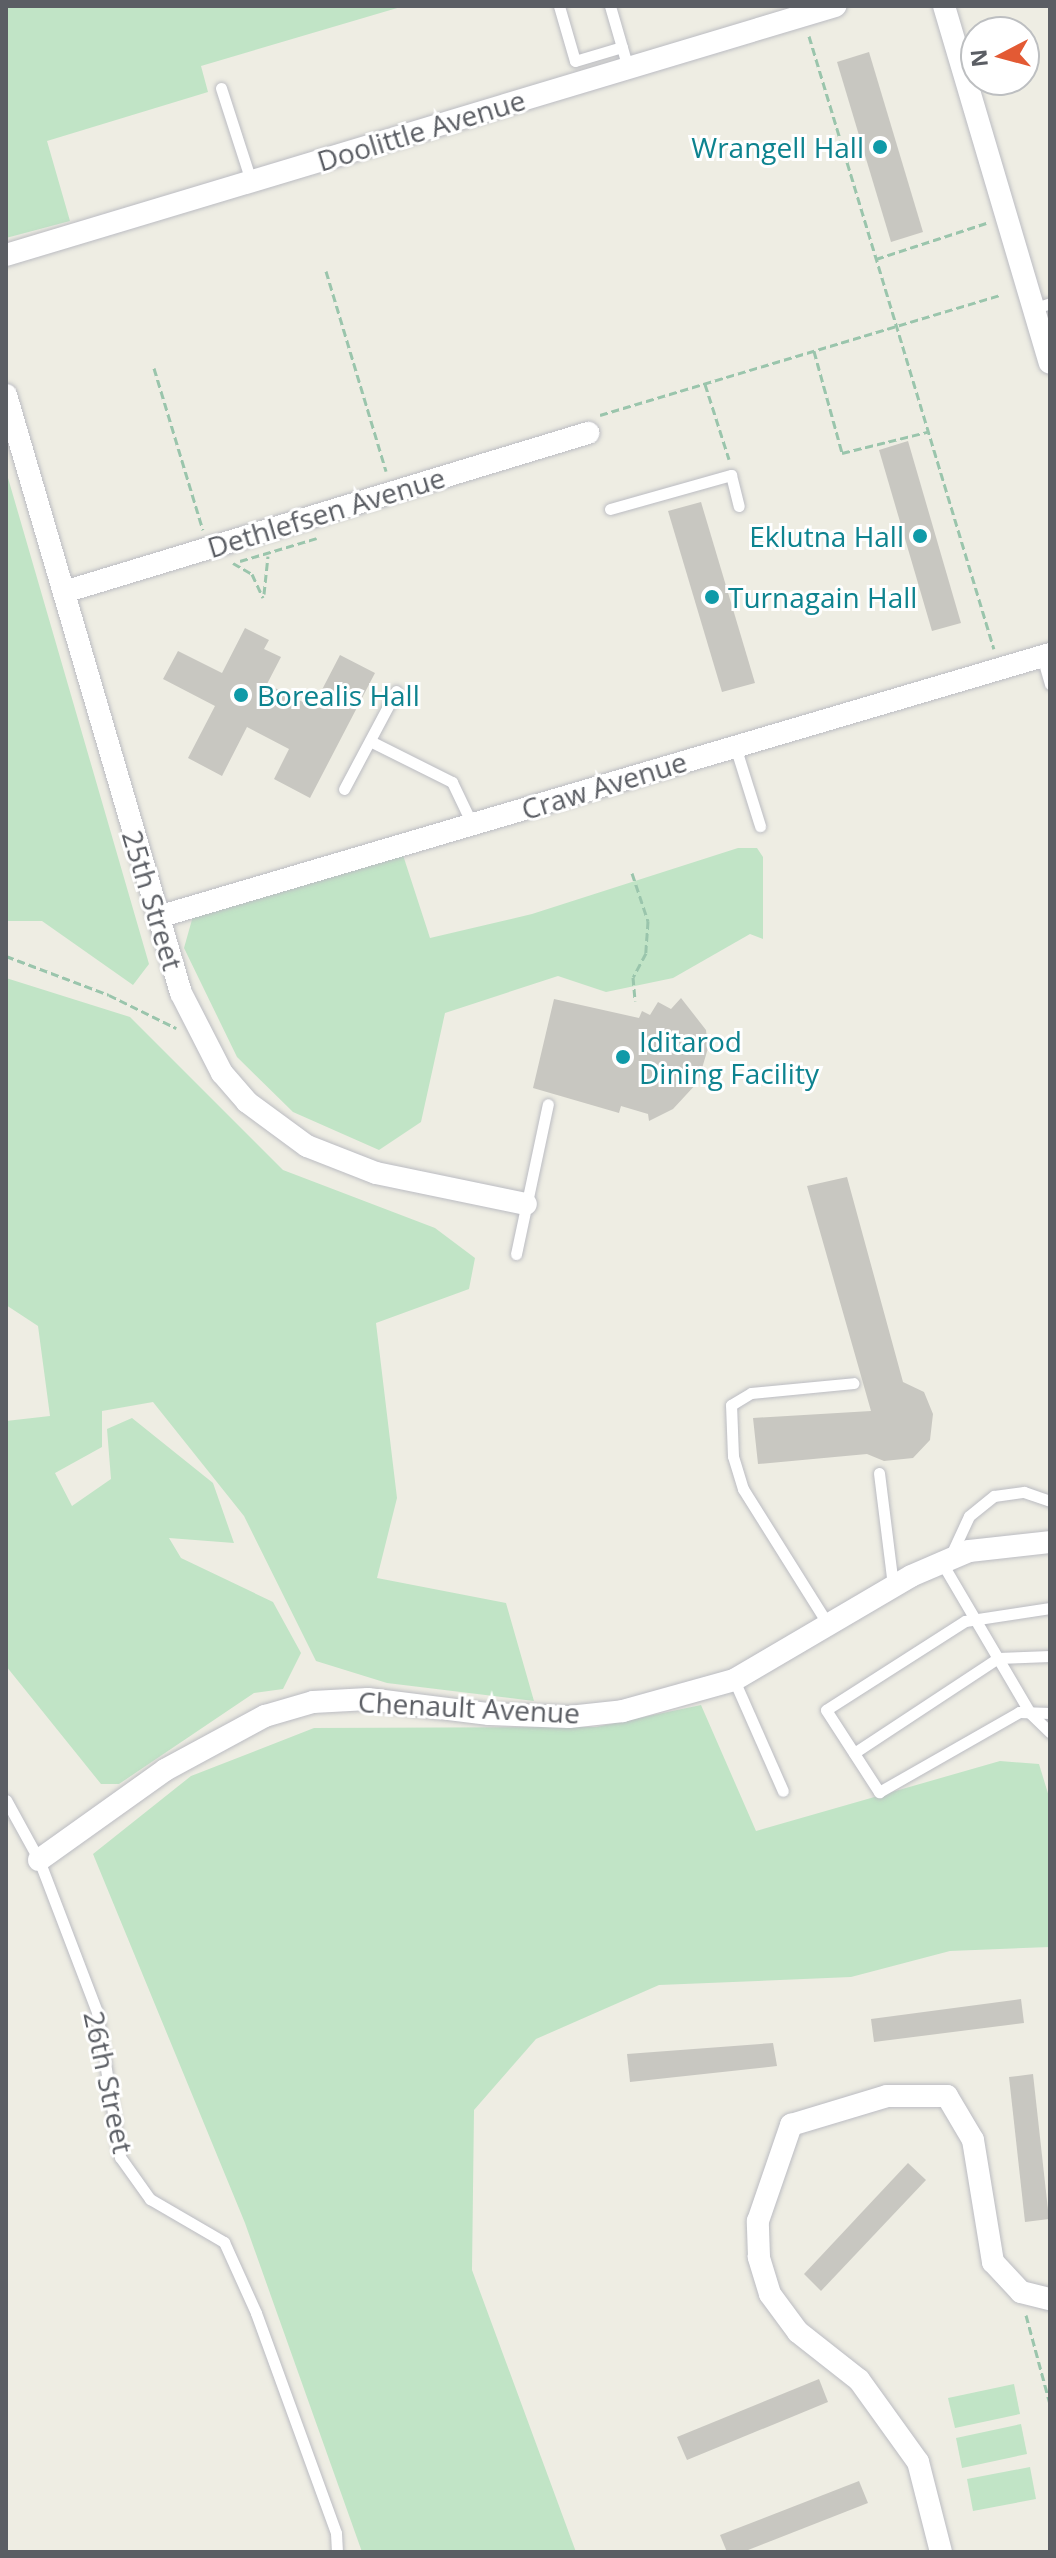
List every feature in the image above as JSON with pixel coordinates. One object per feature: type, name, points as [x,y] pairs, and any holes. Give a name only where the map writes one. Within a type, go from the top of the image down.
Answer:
[{"type":"street","name":"Doolittle Avenue","points":[[6,255],[251,181],[625,58],[835,6]]},
{"type":"street","points":[[944,6],[1042,306],[1050,363]]},
{"type":"street","name":"25th Street","points":[[6,395],[158,917],[195,1025],[222,1073],[247,1102],[307,1146],[376,1173],[526,1204]]},
{"type":"street","name":"Dethlefsen Avenue","points":[[64,592],[594,424]]},
{"type":"street","name":"Craw Avenue","points":[[158,917],[1046,655]]},
{"type":"street","name":"Chenault Avenue","points":[[39,1860],[214,1739],[313,1702],[368,1699],[489,1714],[569,1717],[623,1711],[734,1680],[893,1587],[969,1551],[1050,1542]]},
{"type":"street","points":[[941,2552],[918,2462],[859,2380],[798,2332],[770,2294],[759,2257],[758,2221],[791,2125],[887,2096],[947,2096],[973,2140],[993,2262],[1021,2292],[1050,2299]]},
{"type":"lane","points":[[559,6],[575,61],[625,58],[610,6]]},
{"type":"lane","points":[[221,88],[251,181]]},
{"type":"lane","points":[[610,509],[731,475],[739,506]]},
{"type":"lane","points":[[1046,655],[1050,684]]},
{"type":"lane","points":[[344,789],[396,691]]},
{"type":"lane","points":[[370,741],[452,782],[461,792],[472,824]]},
{"type":"lane","points":[[735,745],[760,826]]},
{"type":"lane","points":[[516,1254],[548,1104]]},
{"type":"lane","points":[[829,1627],[743,1489],[733,1456],[731,1405],[751,1393],[854,1383]]},
{"type":"lane","points":[[879,1473],[893,1587]]},
{"type":"lane","points":[[1050,1501],[1024,1492],[994,1496],[969,1516],[946,1561],[1030,1713],[1050,1732]]},
{"type":"lane","points":[[1050,1608],[975,1618],[826,1710],[879,1792],[1019,1712],[1050,1713]]},
{"type":"lane","points":[[854,1753],[998,1658],[1050,1656]]},
{"type":"lane","points":[[734,1680],[783,1791]]},
{"type":"lane","name":"26th Street","points":[[6,1800],[39,1860],[97,2012],[120,2157],[150,2199],[224,2242],[256,2313],[336,2533],[337,2552]]},
{"type":"path","points":[[803,16],[1000,668]]},
{"type":"path","points":[[876,259],[990,222]]},
{"type":"path","points":[[326,271],[389,479]]},
{"type":"path","points":[[594,424],[705,384],[1001,295]]},
{"type":"path","points":[[814,351],[842,453],[928,432]]},
{"type":"path","points":[[154,368],[204,534],[217,530]]},
{"type":"path","points":[[705,384],[731,475]]},
{"type":"path","points":[[228,560],[252,574],[263,598],[268,556]]},
{"type":"path","points":[[632,873],[648,921],[646,953],[633,977],[635,1001]]},
{"type":"path","points":[[6,956],[109,995],[155,1022],[174,1029],[195,1025]]},
{"type":"path","points":[[1021,2292],[1050,2404]]},
{"type":"green space","points":[[6,6],[404,6],[201,66],[208,92],[47,141],[70,221],[6,238]]},
{"type":"green space","points":[[6,471],[149,964],[133,985],[42,921],[6,921]]},
{"type":"green space","points":[[738,848],[757,848],[763,857],[763,939],[750,934],[673,978],[606,992],[558,976],[445,1013],[421,1122],[379,1150],[293,1112],[237,1057],[184,948],[193,916],[402,852],[430,938],[532,914]]},
{"type":"green space","points":[[6,978],[130,1017],[283,1170],[435,1228],[475,1258],[469,1289],[376,1323],[397,1498],[377,1578],[506,1603],[534,1701],[387,1683],[316,1661],[244,1516],[153,1402],[102,1411],[102,1447],[55,1473],[72,1506],[111,1479],[107,1429],[132,1418],[213,1483],[234,1543],[169,1538],[181,1558],[273,1602],[301,1653],[283,1689],[254,1693],[119,1784],[101,1784],[6,1666],[6,1421],[50,1416],[38,1326],[6,1305]]},
{"type":"green space","points":[[701,1705],[756,1831],[1000,1761],[1039,1764],[1050,1800],[1050,1947],[950,1951],[851,1977],[659,1985],[536,2039],[474,2110],[472,2270],[576,2552],[362,2552],[245,2223],[93,1854],[191,1776],[314,1728],[596,1727]]},
{"type":"green space","points":[[1014,2384],[1020,2414],[955,2428],[948,2398]]},
{"type":"green space","points":[[1021,2424],[1027,2454],[962,2468],[956,2438]]},
{"type":"green space","points":[[1030,2467],[1036,2499],[973,2511],[967,2479]]},
{"type":"building","name":"Wrangell Hall","points":[[869,52],[923,232],[891,242],[837,62]]},
{"type":"building","name":"Eklutna Hall","points":[[908,441],[961,623],[932,631],[879,450]]},
{"type":"building","name":"Turnagain Hall","points":[[701,502],[755,683],[722,692],[668,511]]},
{"type":"building","name":"Borealis Hall","points":[[245,628],[269,640],[264,649],[281,657],[267,684],[313,707],[340,655],[375,673],[310,798],[274,779],[289,749],[247,727],[222,776],[188,758],[215,706],[163,679],[178,651],[222,673]]},
{"type":"building","name":"Iditarod Dining Facility","points":[[681,998],[706,1030],[708,1048],[698,1082],[673,1109],[649,1121],[648,1114],[621,1106],[619,1113],[533,1088],[554,999],[639,1018],[642,1011],[650,1015],[658,1002],[671,1009]]},
{"type":"building","points":[[847,1177],[903,1382],[924,1392],[933,1414],[930,1440],[913,1458],[884,1461],[867,1454],[758,1464],[753,1418],[871,1411],[807,1186]]},
{"type":"building","points":[[1021,1999],[1024,2023],[874,2042],[871,2019]]},
{"type":"building","points":[[773,2043],[777,2066],[630,2082],[627,2054]]},
{"type":"building","points":[[1033,2074],[1049,2219],[1025,2222],[1009,2077]]},
{"type":"building","points":[[908,2163],[926,2180],[821,2291],[804,2274]]},
{"type":"building","points":[[819,2379],[828,2402],[687,2460],[677,2437]]},
{"type":"building","points":[[859,2481],[868,2503],[743,2552],[727,2552],[720,2535]]},
{"type":"place","name":"Wrangell Hall","points":[[880,147]]},
{"type":"place","name":"Eklutna Hall","points":[[920,536]]},
{"type":"place","name":"Turnagain Hall","points":[[712,597]]},
{"type":"place","name":"Borealis Hall","points":[[241,695]]},
{"type":"place","name":"Iditarod Dining Facility","points":[[623,1057]]}]
